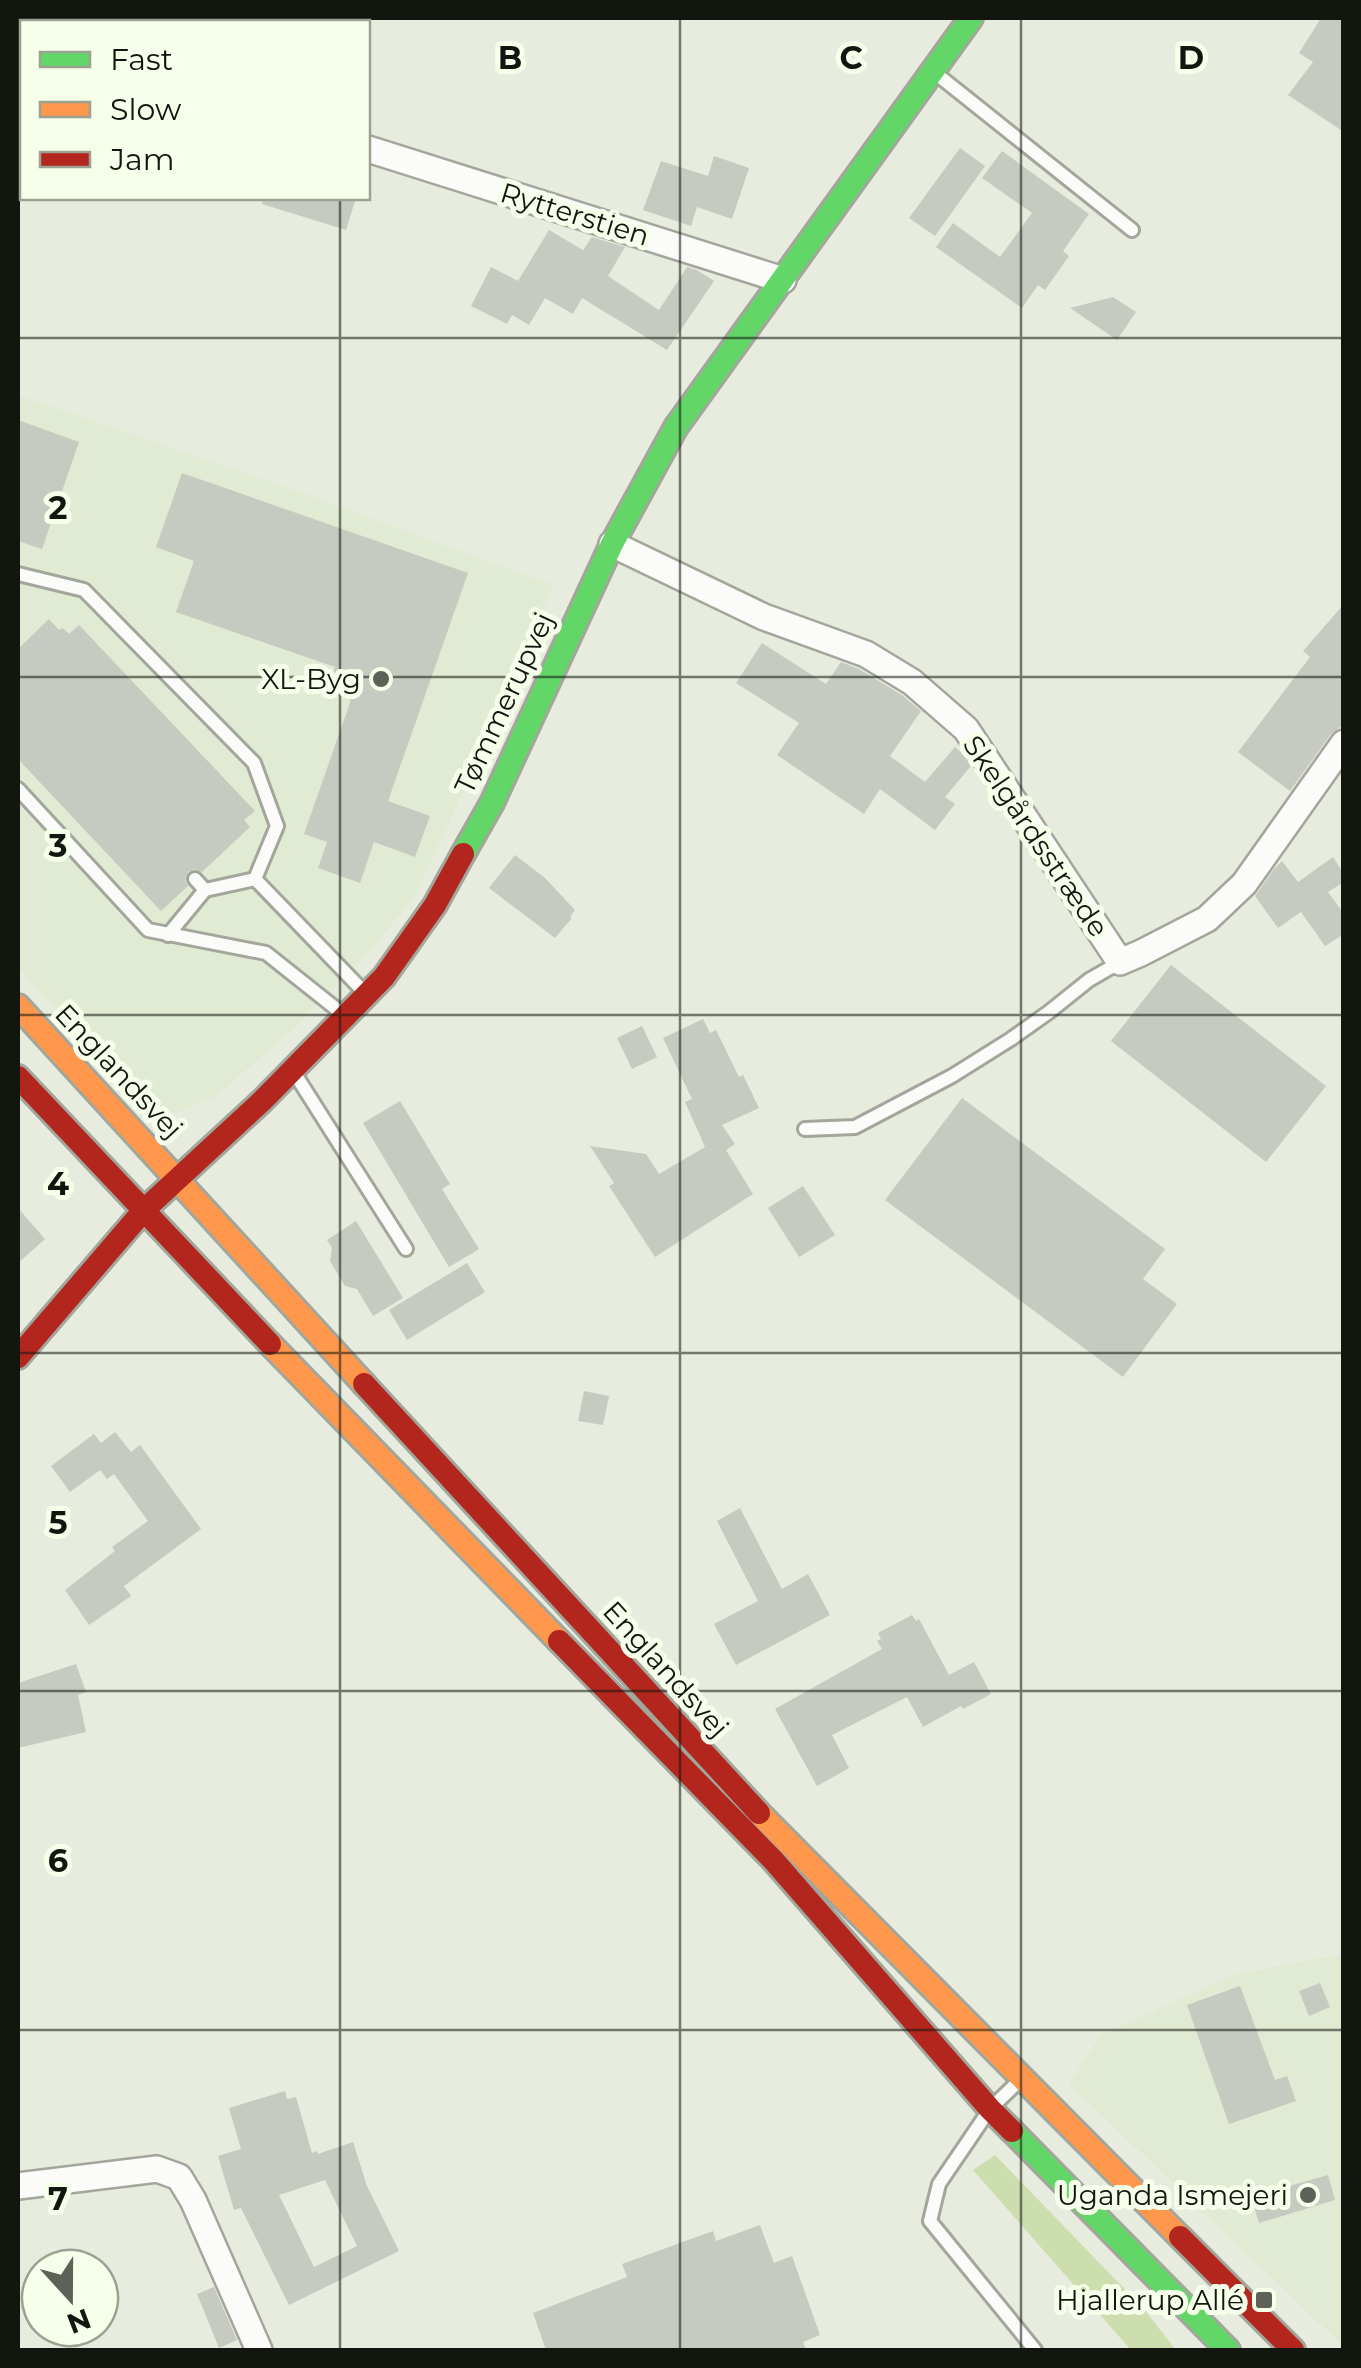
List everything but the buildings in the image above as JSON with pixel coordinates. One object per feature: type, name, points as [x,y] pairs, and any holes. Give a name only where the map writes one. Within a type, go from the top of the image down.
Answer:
[{"type":"main road","name":"Tømmerupvej","points":[[18,1357],[144,1210],[384,977],[435,905],[492,803],[612,544],[676,427],[972,18]]},
{"type":"main road","name":"Englandsvej","points":[[18,1006],[740,1794],[1293,2350]]},
{"type":"main road","name":"Englandsvej","points":[[18,1076],[322,1399],[774,1861],[990,2109],[1228,2350]]},
{"type":"street","name":"Rytterstien","points":[[370,149],[783,280]]},
{"type":"street","name":"Skelgårdsstræde","points":[[612,544],[764,617],[866,654],[912,682],[966,729],[1120,962],[1208,919],[1244,884],[1344,743]]},
{"type":"street","points":[[18,2186],[157,2170],[180,2177],[260,2350]]},
{"type":"lane","points":[[933,72],[1132,230]]},
{"type":"lane","points":[[18,574],[84,590],[254,762],[277,826],[255,879]]},
{"type":"lane","points":[[18,789],[148,930],[266,953],[346,1016]]},
{"type":"lane","points":[[255,879],[367,994]]},
{"type":"lane","points":[[168,934],[200,884],[255,879]]},
{"type":"lane","points":[[805,1129],[854,1128],[952,1076],[1120,962]]},
{"type":"lane","points":[[292,1070],[406,1249]]},
{"type":"lane","points":[[1022,2078],[990,2109],[940,2184],[930,2221],[1035,2350]]},
{"type":"shaded area","points":[[18,395],[553,585],[489,737],[415,896],[369,952],[292,1030],[215,1097],[173,1114],[141,1097],[18,968]]},
{"type":"shaded area","points":[[1343,1954],[1343,2346],[1069,2084],[1102,2034],[1236,1974]]},
{"type":"green space","points":[[995,2155],[1143,2308],[1176,2350],[1131,2350],[973,2170]]},
{"type":"traffic: fast","points":[[463,854],[492,803],[612,544],[676,427],[971,18]]},
{"type":"traffic: fast","points":[[1012,2131],[1228,2350]]},
{"type":"traffic: slow","points":[[18,1006],[364,1384]]},
{"type":"traffic: slow","points":[[270,1344],[559,1641]]},
{"type":"traffic: slow","points":[[759,1813],[1180,2237]]},
{"type":"traffic: jam","points":[[18,1357],[144,1210],[262,1101],[384,977],[435,905],[463,854]]},
{"type":"traffic: jam","points":[[18,1077],[270,1344]]},
{"type":"traffic: jam","points":[[364,1384],[759,1813]]},
{"type":"traffic: jam","points":[[559,1641],[774,1861],[1012,2131]]},
{"type":"traffic: jam","points":[[1180,2237],[1293,2350]]},
{"type":"place","name":"XL-Byg","points":[[381,679]]},
{"type":"place","name":"Uganda Ismejeri","points":[[1308,2195]]},
{"type":"place","name":"Hjallerup Allé","points":[[1264,2300]]}]
